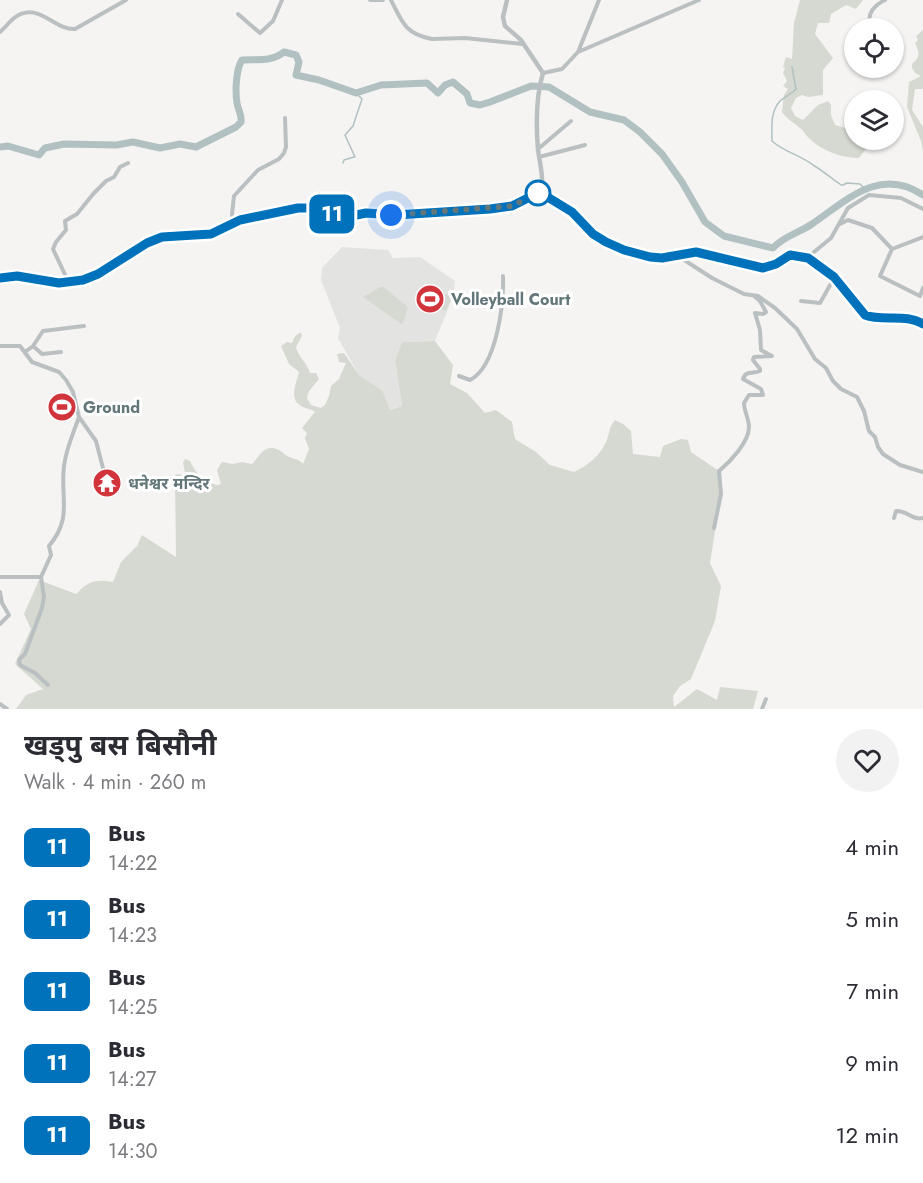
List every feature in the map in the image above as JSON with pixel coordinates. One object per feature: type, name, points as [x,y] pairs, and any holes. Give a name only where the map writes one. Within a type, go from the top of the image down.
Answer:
[{"type":"main road","points":[[0,278],[17,276],[59,283],[83,280],[98,274],[147,243],[162,237],[211,234],[240,220],[298,208],[309,208],[347,217],[366,213],[396,215],[512,206],[534,193],[541,193],[572,212],[593,234],[624,250],[656,258],[696,252],[763,268],[776,264],[790,255],[808,258],[834,277],[865,315],[908,319],[923,324]]},
{"type":"street","points":[[0,32],[15,17],[26,12],[42,14],[61,27],[75,29],[125,0]]},
{"type":"street","points":[[238,14],[260,33],[273,21],[282,0]]},
{"type":"street","points":[[370,0],[382,0]]},
{"type":"street","points":[[391,0],[404,26],[414,34],[423,37],[490,39],[524,44]]},
{"type":"street","points":[[507,0],[503,17],[505,26],[524,44],[542,75],[538,149],[543,183],[541,193]]},
{"type":"street","points":[[542,75],[562,69],[578,52],[599,0]]},
{"type":"street","points":[[578,52],[699,0]]},
{"type":"street","points":[[869,18],[885,0]]},
{"type":"street","points":[[233,223],[234,196],[259,170],[279,159],[284,153],[286,147],[285,118]]},
{"type":"street","points":[[538,149],[571,121]]},
{"type":"street","points":[[539,157],[585,145]]},
{"type":"street","points":[[68,281],[53,249],[66,230],[65,221],[78,214],[94,193],[106,181],[114,177],[120,167],[128,163]]},
{"type":"street","points":[[808,258],[831,238],[848,208],[868,195],[901,198],[923,209]]},
{"type":"street","points":[[839,224],[848,220],[872,228],[892,249]]},
{"type":"street","points":[[923,237],[892,249],[880,276],[920,296],[923,288]]},
{"type":"street","points":[[677,256],[712,278],[744,294],[765,300],[797,329],[815,359],[826,368],[833,381],[857,397],[864,411],[869,431],[875,437],[883,454],[900,465],[923,472]]},
{"type":"street","points":[[459,376],[470,380],[476,377],[493,347],[502,315],[503,276]]},
{"type":"street","points":[[801,302],[820,303],[834,277]]},
{"type":"street","points":[[714,528],[721,494],[719,471],[740,448],[748,432],[749,426],[744,403],[749,396],[763,395],[761,389],[743,379],[744,375],[760,371],[753,360],[754,357],[772,356],[761,350],[760,330],[755,313],[766,312],[760,301],[753,296]]},
{"type":"street","points":[[25,352],[33,346],[43,332],[84,326]]},
{"type":"street","points":[[0,346],[20,346],[32,362],[62,375],[73,392],[79,417],[96,441],[104,472]]},
{"type":"street","points":[[33,346],[42,354],[61,352]]},
{"type":"street","points":[[48,685],[19,663],[25,654],[42,608],[44,597],[41,577],[51,555],[49,546],[64,516],[65,458],[79,417]]},
{"type":"street","points":[[894,518],[896,511],[901,511],[916,519],[923,518]]},
{"type":"street","points":[[0,577],[41,577]]},
{"type":"street","points":[[0,592],[2,603],[9,615],[0,624]]},
{"type":"street","points":[[762,709],[766,699]]},
{"type":"street","points":[[0,704],[7,709]]},
{"type":"shaded area","points":[[800,0],[863,0],[856,9],[846,5],[831,14],[829,23],[818,23],[815,34],[833,58],[823,70],[823,95],[808,97],[802,95],[796,98],[791,108],[795,116],[803,120],[818,105],[828,101],[835,125],[844,128],[844,150],[865,150],[859,158],[839,155],[820,147],[782,112],[784,95],[788,89],[783,86],[787,81],[783,67],[786,57],[792,59],[794,23]]},
{"type":"shaded area","points":[[923,30],[923,89],[915,89],[912,110],[923,127],[923,152],[921,141],[907,107],[909,82],[921,76],[915,73],[912,64],[918,54],[916,36]]},
{"type":"shaded area","points":[[342,247],[388,250],[393,258],[420,257],[455,281],[453,297],[435,341],[402,342],[395,360],[402,406],[389,410],[382,390],[359,375],[338,338],[340,328],[321,280],[322,268]]},
{"type":"shaded area","points":[[382,286],[408,307],[403,323],[401,324],[363,297]]},
{"type":"shaded area","name":"Volleyball Court","points":[[423,289],[441,296],[439,302],[443,293],[452,296],[446,311],[418,301]]},
{"type":"shaded area","points":[[301,332],[302,336],[296,347],[297,351],[310,373],[316,373],[319,379],[309,391],[307,398],[311,405],[321,408],[325,405],[331,386],[339,379],[346,363],[339,362],[337,354],[344,353],[359,375],[382,390],[390,410],[402,406],[395,360],[402,342],[435,341],[453,365],[450,384],[467,393],[485,413],[496,410],[512,422],[515,439],[536,452],[550,465],[574,472],[588,464],[603,447],[615,420],[631,431],[633,454],[660,457],[663,446],[681,439],[688,440],[691,452],[719,471],[721,494],[710,563],[721,586],[715,621],[691,679],[680,686],[673,696],[674,707],[697,689],[717,700],[720,687],[758,691],[753,709],[16,709],[26,695],[43,689],[15,664],[31,629],[24,614],[39,580],[76,594],[93,582],[113,582],[121,562],[137,546],[142,535],[176,557],[175,476],[184,475],[185,459],[190,461],[197,473],[204,479],[217,485],[221,484],[217,470],[222,462],[252,464],[263,451],[270,448],[279,450],[303,464],[309,449],[305,438],[307,433],[302,428],[315,412],[297,403],[294,390],[299,372],[289,364],[281,346],[287,342],[292,343],[295,336]]},
{"type":"waterway","points":[[0,147],[8,146],[39,155],[45,148],[64,144],[116,145],[133,142],[160,148],[180,144],[196,147],[236,127],[241,122],[236,86],[238,69],[242,60],[269,59],[284,52],[296,55],[299,62],[296,75],[319,80],[356,93],[381,85],[427,83],[438,93],[445,85],[453,82],[467,94],[470,103],[480,105],[531,86],[549,87],[590,112],[624,120],[640,132],[662,154],[682,182],[705,222],[724,236],[773,248],[851,197],[878,185],[892,184],[907,187],[923,195]]},
{"type":"waterway","points":[[792,67],[796,89],[777,105],[772,120],[772,141],[841,185],[860,184],[864,188]]},
{"type":"waterway","points":[[355,157],[345,135],[353,126],[362,99],[356,93]]},
{"type":"waterway","points":[[343,163],[344,160],[354,157]]},
{"type":"bus line","name":"11","points":[[0,278],[17,276],[59,283],[83,280],[98,274],[147,243],[162,237],[211,234],[240,220],[298,208],[309,208],[341,217],[366,213],[396,215],[512,206],[534,193],[541,193],[572,212],[597,237],[624,250],[656,258],[696,252],[763,268],[776,264],[790,255],[799,255],[818,263],[827,270],[859,310],[868,317],[908,319],[923,324]]},
{"type":"place","name":"Volleyball Court","points":[[430,299]]},
{"type":"place","name":"Ground","points":[[62,407]]},
{"type":"place","name":"धनेश्वर मन्दिर","points":[[107,483]]},
{"type":"route","points":[[391,215],[512,206],[538,193]]}]
